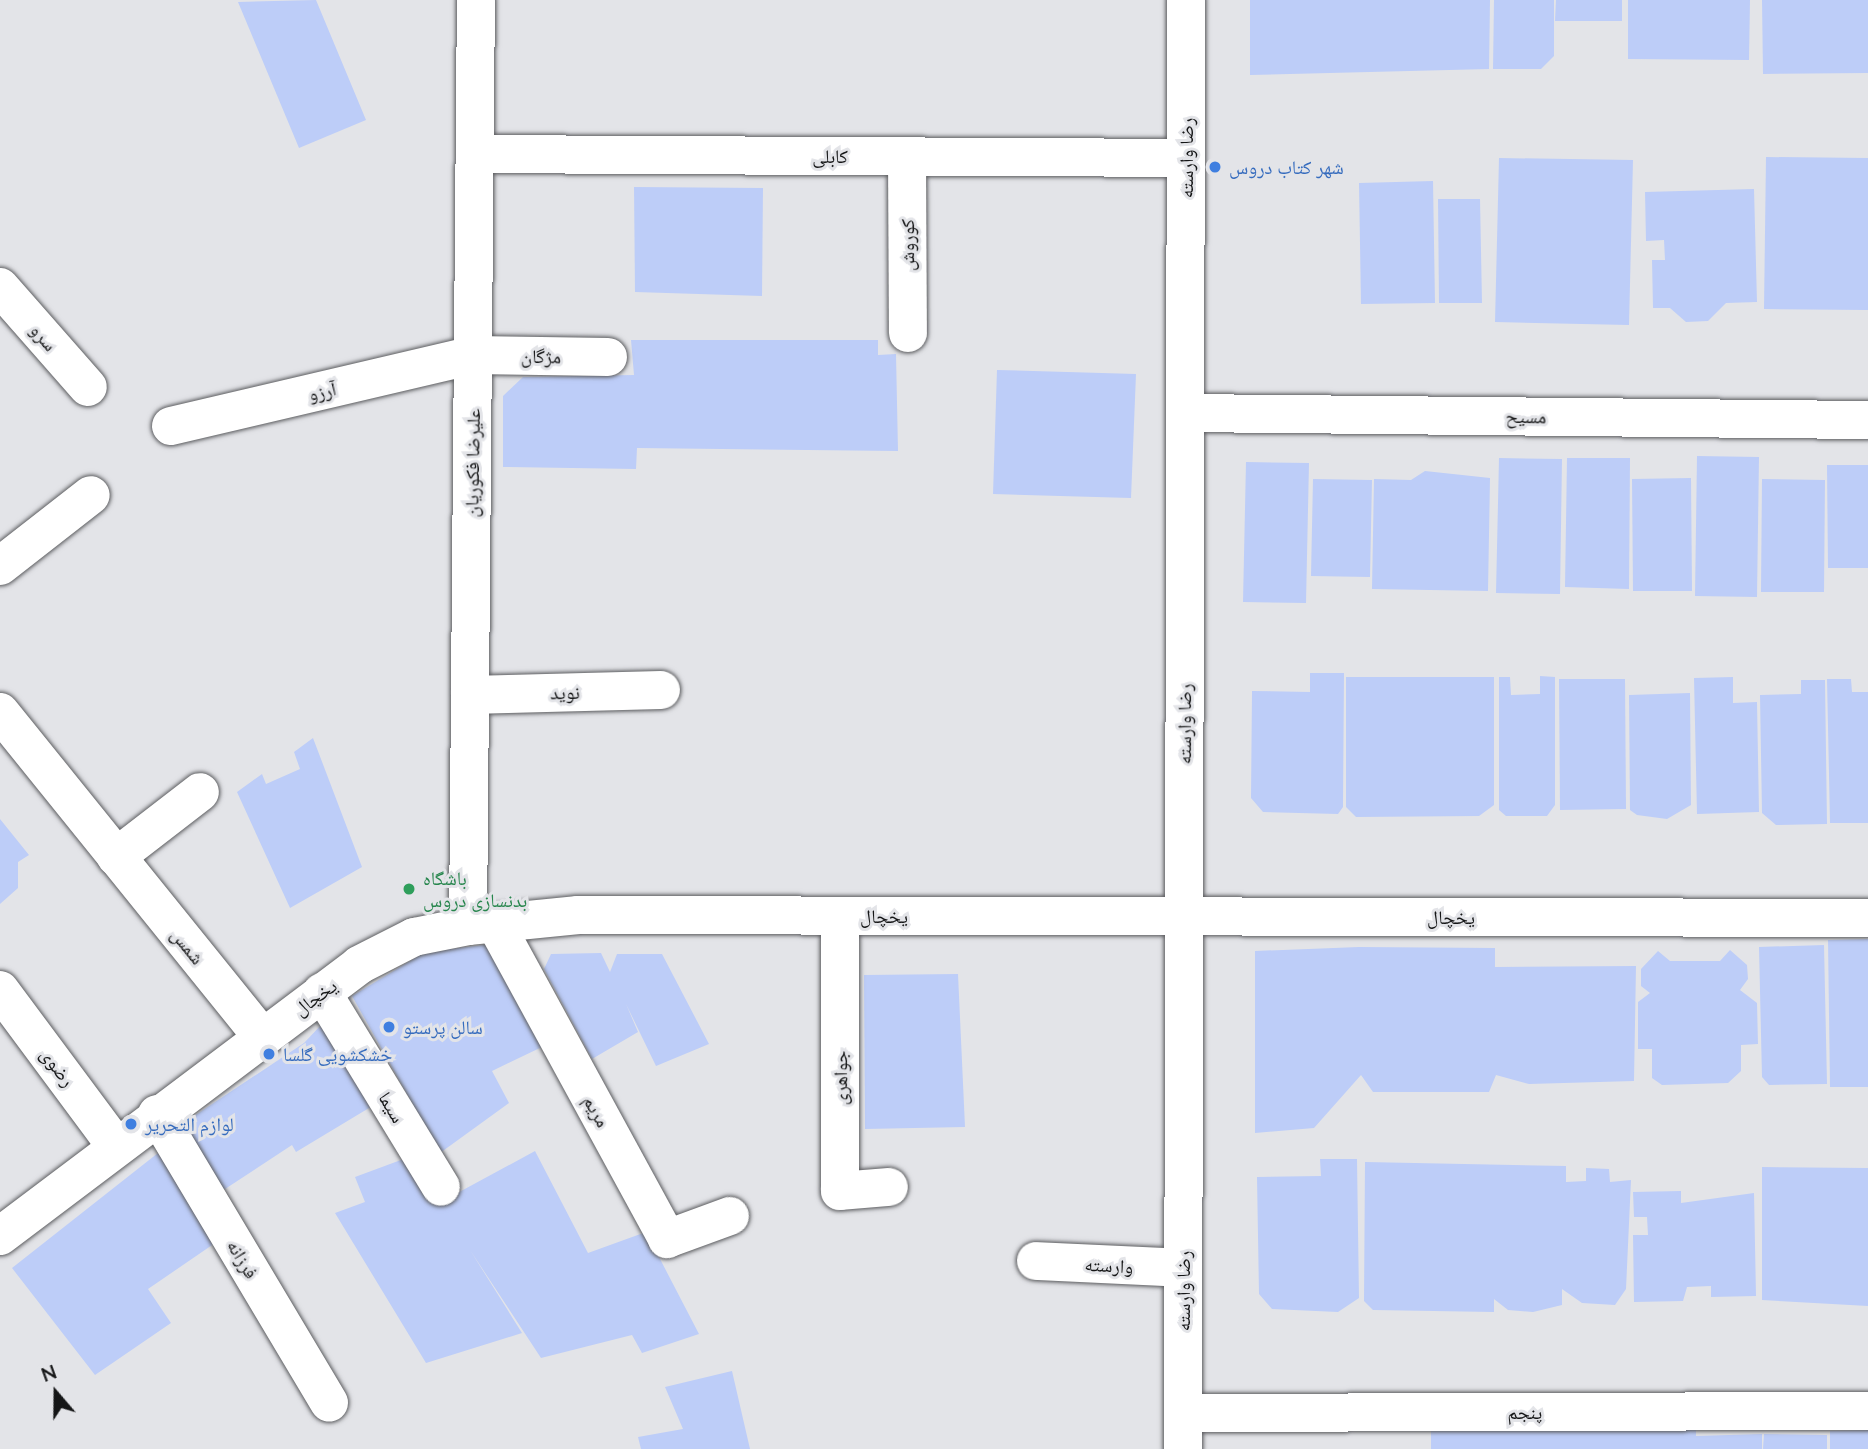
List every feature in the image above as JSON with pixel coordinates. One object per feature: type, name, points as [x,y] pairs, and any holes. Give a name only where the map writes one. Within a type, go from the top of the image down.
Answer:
[{"type":"street","name":"علیرضا فکوریان","points":[[476,0],[470,695],[482,925]]},
{"type":"street","name":"رضا وارسته","points":[[1183,1431],[1186,0]]},
{"type":"street","name":"کابلی","points":[[475,154],[1186,158]]},
{"type":"street","name":"کوروش","points":[[907,157],[908,333]]},
{"type":"street","name":"سرو","points":[[0,287],[88,387]]},
{"type":"street","name":"مژگان","points":[[473,355],[608,357]]},
{"type":"street","name":"آرزو","points":[[171,426],[473,355]]},
{"type":"street","name":"مسیح","points":[[1185,413],[1868,419]]},
{"type":"street","points":[[0,566],[90,495]]},
{"type":"street","name":"نوید","points":[[470,695],[661,690]]},
{"type":"street","name":"شمس","points":[[0,712],[261,1036]]},
{"type":"street","points":[[116,857],[200,792]]},
{"type":"street","name":"یخچال","points":[[0,1236],[115,1145],[261,1036],[383,950],[482,925],[578,915],[1868,918]]},
{"type":"street","name":"جواهری","points":[[840,916],[840,1191],[889,1187]]},
{"type":"street","name":"مریم","points":[[482,925],[667,1239],[730,1216]]},
{"type":"street","name":"سیما","points":[[322,992],[441,1187]]},
{"type":"street","name":"رضوی","points":[[5,1005],[115,1145]]},
{"type":"street","name":"فرزانه","points":[[157,1114],[329,1404]]},
{"type":"street","name":"وارسته","points":[[1036,1261],[1183,1268]]},
{"type":"street","name":"پنجم","points":[[1183,1431],[1868,1411]]},
{"type":"building","points":[[316,0],[366,120],[299,148],[238,2]]},
{"type":"building","points":[[1250,0],[1490,0],[1489,69],[1250,75]]},
{"type":"building","points":[[1494,0],[1554,0],[1554,56],[1541,69],[1493,69]]},
{"type":"building","points":[[1556,0],[1622,0],[1622,21],[1555,21]]},
{"type":"building","points":[[1628,0],[1750,0],[1749,60],[1628,59]]},
{"type":"building","points":[[1762,0],[1868,0],[1868,73],[1763,74]]},
{"type":"building","points":[[1766,157],[1868,158],[1868,310],[1764,309]]},
{"type":"building","points":[[1499,158],[1633,160],[1629,325],[1495,322]]},
{"type":"building","points":[[1433,181],[1435,303],[1361,304],[1359,183]]},
{"type":"building","points":[[634,187],[763,188],[762,296],[635,292]]},
{"type":"building","points":[[1754,189],[1757,302],[1726,303],[1708,321],[1686,322],[1670,308],[1653,308],[1652,260],[1665,260],[1664,240],[1646,241],[1645,192]]},
{"type":"building","points":[[1438,199],[1480,199],[1482,303],[1439,303]]},
{"type":"building","points":[[631,340],[878,340],[878,355],[896,354],[898,451],[637,448],[636,469],[503,467],[503,396],[523,377],[634,375]]},
{"type":"building","points":[[997,370],[1136,374],[1131,498],[993,494]]},
{"type":"building","points":[[1697,456],[1759,457],[1757,597],[1695,596]]},
{"type":"building","points":[[1499,458],[1562,459],[1560,594],[1496,593]]},
{"type":"building","points":[[1567,458],[1630,458],[1629,589],[1565,587]]},
{"type":"building","points":[[1246,462],[1309,463],[1306,603],[1243,602]]},
{"type":"building","points":[[1827,465],[1868,465],[1868,568],[1828,568]]},
{"type":"building","points":[[1425,471],[1490,478],[1488,591],[1372,589],[1374,479],[1411,480]]},
{"type":"building","points":[[1691,478],[1692,591],[1633,591],[1632,479]]},
{"type":"building","points":[[1313,479],[1372,480],[1370,577],[1311,576]]},
{"type":"building","points":[[1762,479],[1825,480],[1824,592],[1761,592]]},
{"type":"building","points":[[1310,673],[1344,673],[1343,807],[1338,814],[1263,812],[1251,798],[1252,691],[1310,692]]},
{"type":"building","points":[[1540,676],[1555,677],[1555,805],[1547,816],[1506,816],[1499,810],[1499,677],[1510,677],[1511,695],[1540,694]]},
{"type":"building","points":[[1346,677],[1494,677],[1494,805],[1479,816],[1356,817],[1346,807]]},
{"type":"building","points":[[1733,677],[1733,703],[1757,702],[1759,812],[1697,814],[1694,678]]},
{"type":"building","points":[[1559,679],[1625,679],[1626,809],[1560,810]]},
{"type":"building","points":[[1827,679],[1851,679],[1852,692],[1868,692],[1868,823],[1830,823]]},
{"type":"building","points":[[1801,680],[1825,680],[1827,824],[1776,825],[1762,813],[1760,695],[1801,694]]},
{"type":"building","points":[[1690,693],[1691,805],[1667,819],[1637,815],[1630,810],[1629,695]]},
{"type":"building","points":[[313,738],[362,867],[290,908],[237,792],[262,774],[266,784],[300,769],[294,752]]},
{"type":"building","points":[[0,819],[29,855],[18,862],[18,888],[0,904]]},
{"type":"building","points":[[1868,939],[1868,1087],[1830,1087],[1828,940]]},
{"type":"building","points":[[492,944],[544,1046],[492,1071],[509,1103],[440,1153],[352,996],[425,952]]},
{"type":"building","points":[[1824,945],[1827,1084],[1769,1085],[1762,1077],[1759,947]]},
{"type":"building","points":[[1359,947],[1495,948],[1495,967],[1636,966],[1634,1081],[1529,1084],[1496,1075],[1489,1092],[1373,1092],[1361,1075],[1314,1128],[1255,1133],[1255,951]]},
{"type":"building","points":[[1730,950],[1747,965],[1748,979],[1740,990],[1757,1003],[1758,1044],[1741,1045],[1741,1071],[1728,1083],[1662,1085],[1652,1078],[1652,1049],[1638,1049],[1638,1002],[1650,993],[1641,986],[1641,969],[1658,951],[1670,961],[1720,961]]},
{"type":"building","points":[[601,953],[610,972],[617,954],[662,954],[709,1044],[656,1066],[626,1004],[638,1032],[592,1059],[544,969],[551,954]]},
{"type":"building","points":[[958,974],[965,1127],[865,1129],[864,975]]},
{"type":"building","points":[[323,1023],[374,1105],[296,1152],[292,1145],[222,1191],[182,1124],[304,1043]]},
{"type":"building","points":[[535,1151],[588,1253],[646,1232],[699,1334],[642,1353],[632,1335],[541,1358],[470,1250],[522,1333],[426,1363],[335,1213],[365,1202],[355,1177],[409,1157],[439,1203]]},
{"type":"building","points":[[158,1153],[218,1241],[148,1289],[171,1323],[95,1375],[12,1268]]},
{"type":"building","points":[[1320,1159],[1357,1159],[1359,1298],[1338,1312],[1272,1309],[1259,1294],[1257,1177],[1321,1176]]},
{"type":"building","points":[[1365,1162],[1566,1166],[1566,1182],[1586,1181],[1586,1168],[1609,1169],[1610,1182],[1631,1180],[1626,1289],[1615,1305],[1582,1303],[1562,1289],[1562,1305],[1533,1312],[1508,1310],[1494,1299],[1494,1312],[1373,1310],[1364,1301]]},
{"type":"building","points":[[1762,1167],[1868,1168],[1868,1306],[1762,1300]]},
{"type":"building","points":[[1681,1191],[1681,1203],[1754,1193],[1756,1296],[1711,1297],[1711,1286],[1687,1287],[1683,1301],[1634,1302],[1633,1235],[1648,1235],[1647,1217],[1634,1217],[1633,1192]]},
{"type":"building","points":[[732,1371],[750,1449],[641,1449],[638,1437],[683,1429],[665,1387]]},
{"type":"building","points":[[1431,1430],[1696,1430],[1696,1436],[1762,1434],[1762,1449],[1431,1449]]},
{"type":"building","points":[[1868,1430],[1868,1449],[1830,1449],[1830,1431]]},
{"type":"building","points":[[1764,1434],[1827,1435],[1827,1449],[1763,1449]]},
{"type":"place","name":"شهر کتاب دروس","points":[[1215,167]]},
{"type":"place","name":"باشگاه بدنسازی دروس","points":[[409,889]]},
{"type":"place","name":"سالن پرستو","points":[[389,1027]]},
{"type":"place","name":"خشکشویی گلسا","points":[[269,1054]]},
{"type":"place","name":"لوازم التحریر","points":[[131,1124]]}]
